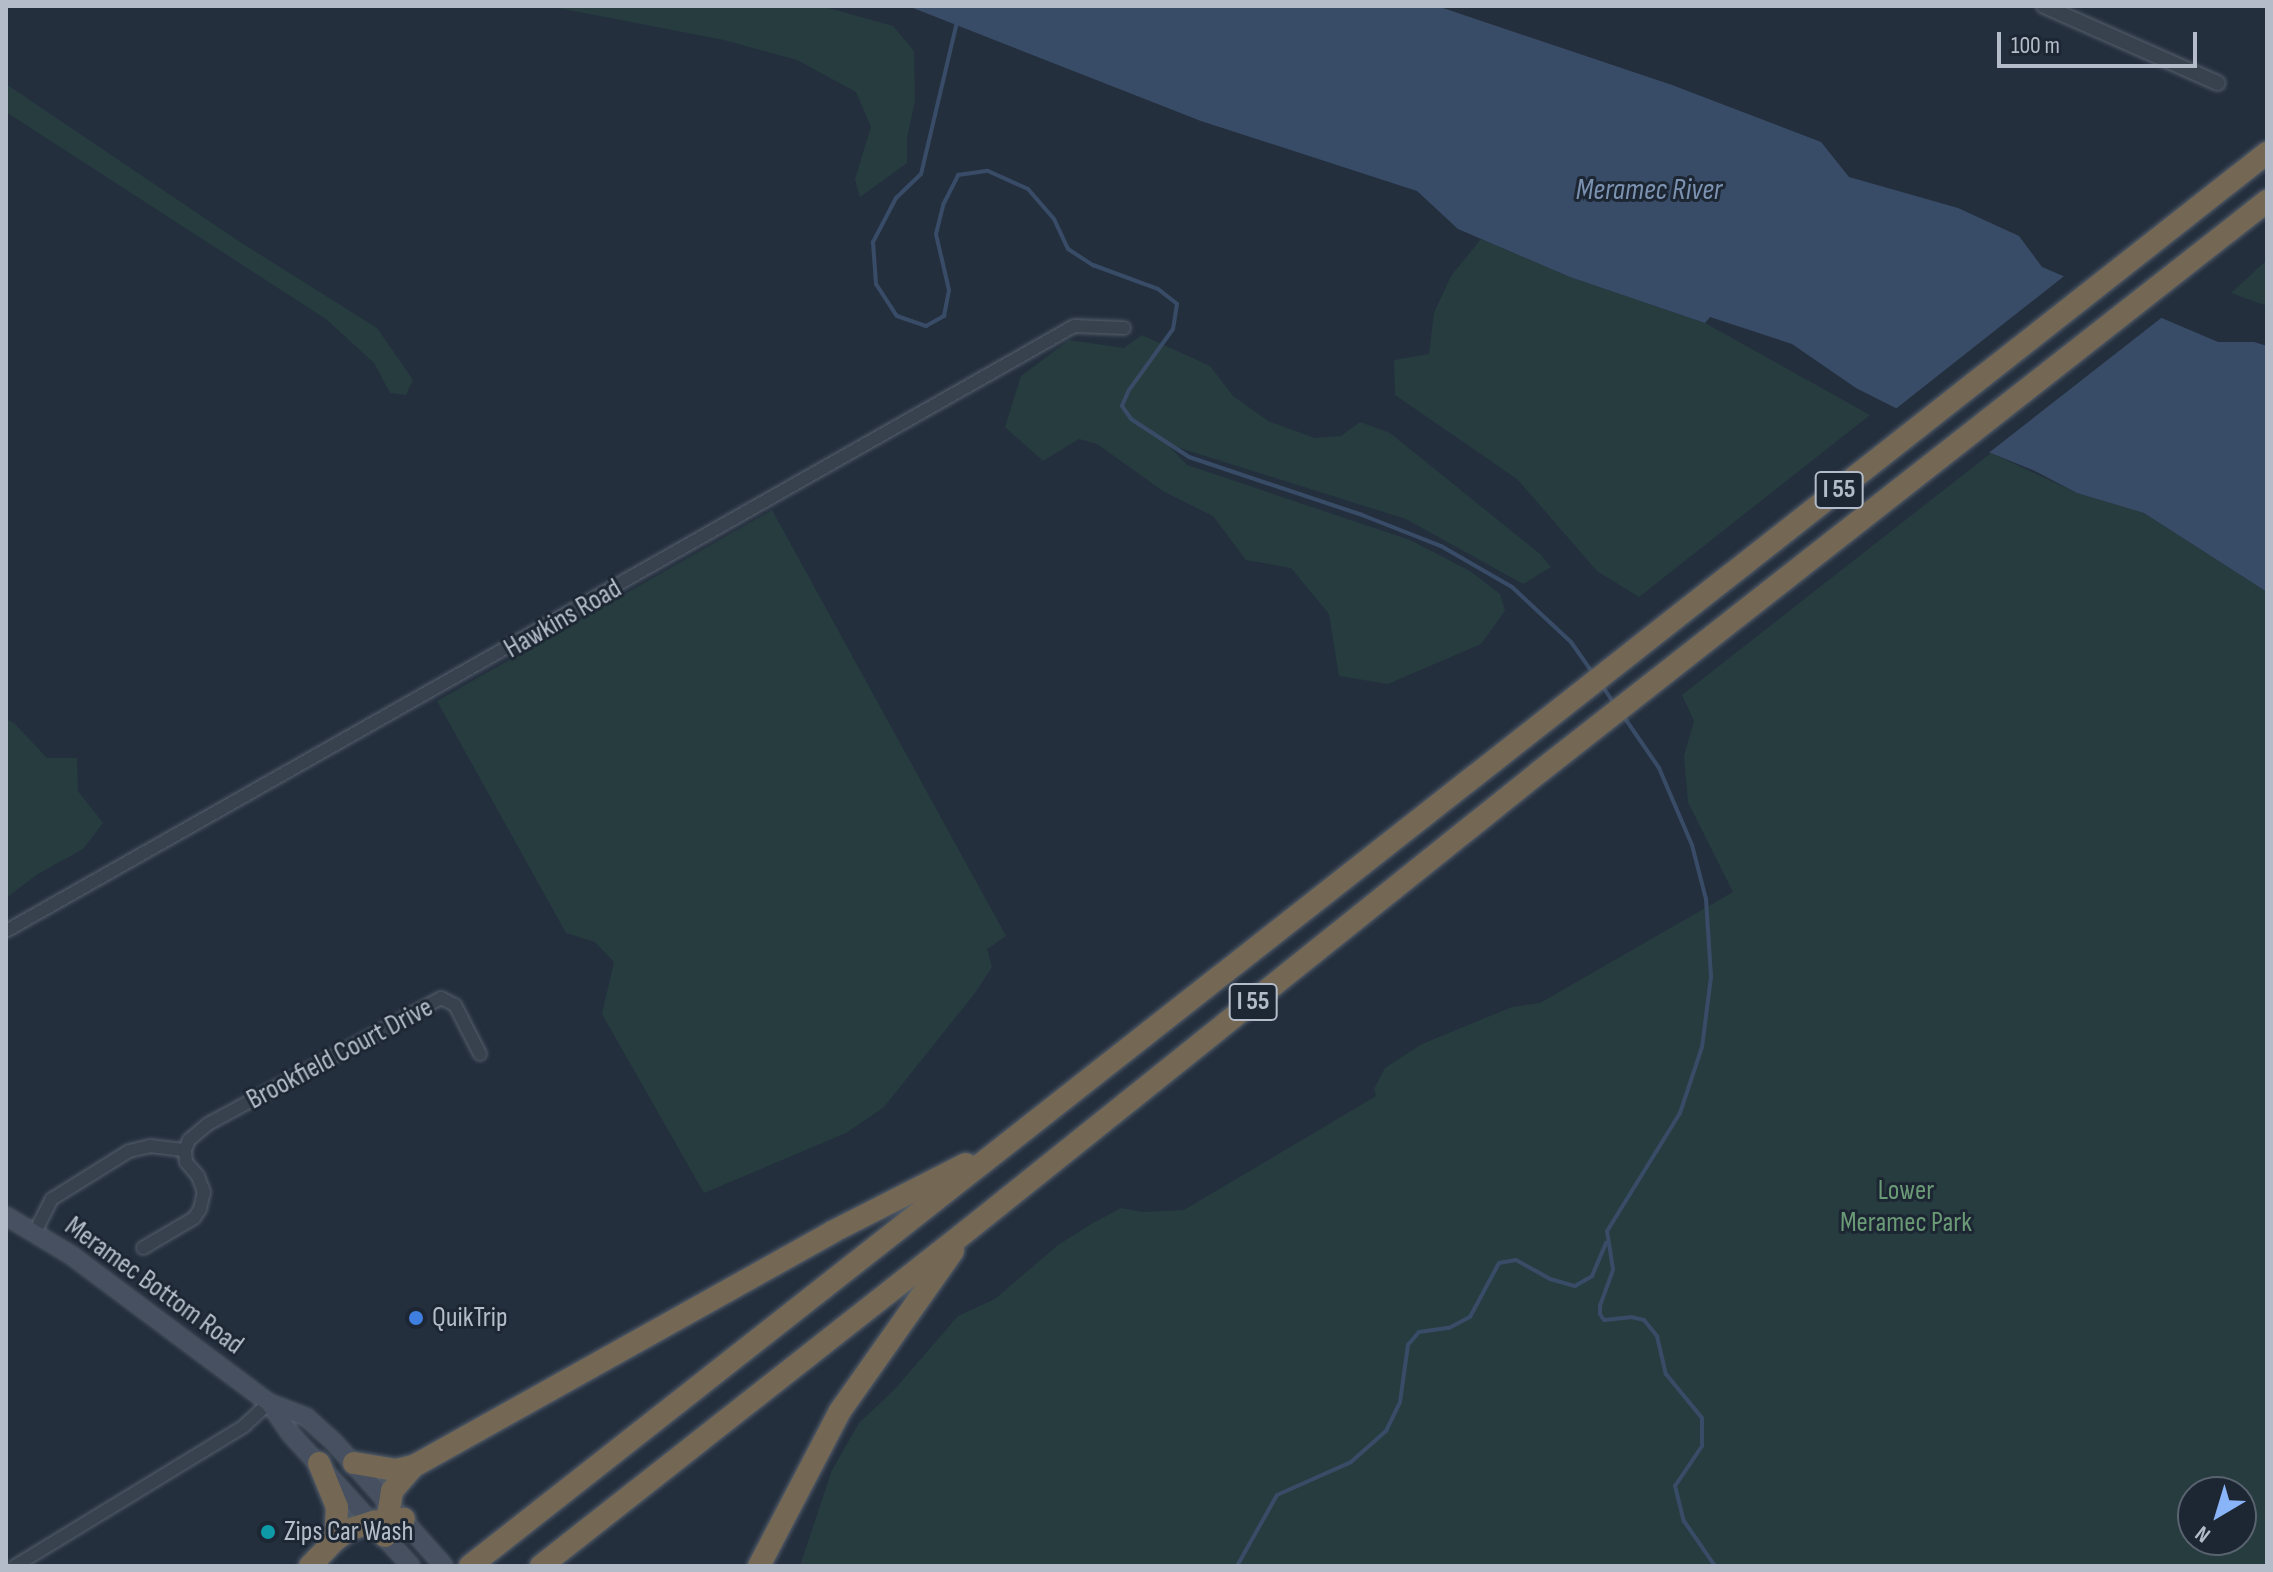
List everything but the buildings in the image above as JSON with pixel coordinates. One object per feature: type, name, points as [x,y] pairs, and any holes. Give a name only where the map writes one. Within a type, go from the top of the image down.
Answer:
[{"type":"highway","name":"I 55","points":[[470,1566],[2267,153]]},
{"type":"highway","name":"I 55","points":[[541,1566],[968,1230],[1538,773],[2267,201]]},
{"type":"highway","points":[[310,1566],[335,1540],[351,1529],[392,1525],[392,1491],[414,1466],[832,1232],[1010,1142]]},
{"type":"highway","points":[[759,1566],[840,1411],[968,1230]]},
{"type":"highway","points":[[319,1463],[337,1507],[335,1540]]},
{"type":"highway","points":[[354,1463],[387,1469],[414,1466]]},
{"type":"main road","name":"Meramec Bottom Road","points":[[6,1216],[105,1279],[269,1403],[306,1417],[354,1463],[392,1525],[411,1566]]},
{"type":"main road","name":"Meramec Bottom Road","points":[[269,1403],[289,1432],[319,1463],[444,1566]]},
{"type":"street","points":[[2044,6],[2218,83]]},
{"type":"street","name":"Hawkins Road","points":[[6,931],[162,837],[1074,326],[1124,328]]},
{"type":"street","name":"Brookfield Court Drive","points":[[185,1150],[189,1140],[208,1124],[441,998],[455,1005],[480,1054]]},
{"type":"street","points":[[35,1232],[52,1199],[85,1175],[129,1151],[150,1146],[185,1150],[186,1162],[198,1176],[204,1192],[200,1209],[194,1218],[143,1248]]},
{"type":"street","points":[[15,1566],[244,1426],[269,1403]]},
{"type":"green space","points":[[548,6],[821,6],[893,26],[914,51],[915,101],[907,138],[907,163],[860,197],[855,179],[871,127],[856,92],[797,60],[724,40]]},
{"type":"green space","points":[[6,84],[240,242],[377,328],[413,380],[406,395],[390,393],[374,363],[326,319],[6,112]]},
{"type":"green space","points":[[1481,239],[1570,277],[1705,323],[1870,415],[1639,597],[1597,571],[1517,479],[1395,395],[1394,360],[1429,354],[1434,313],[1451,276]]},
{"type":"green space","points":[[2267,260],[2267,306],[2231,293]]},
{"type":"green space","points":[[1142,335],[1210,366],[1233,396],[1268,421],[1315,438],[1341,436],[1360,422],[1390,433],[1540,554],[1551,567],[1523,584],[1406,519],[1167,444],[1187,465],[1410,540],[1470,571],[1500,594],[1505,611],[1481,644],[1388,684],[1339,676],[1329,614],[1291,568],[1246,560],[1213,516],[1163,491],[1097,444],[1079,439],[1043,461],[1005,427],[1021,376],[1069,340],[1124,348]]},
{"type":"green space","name":"Lower Meramec Park","points":[[1991,453],[2077,493],[2144,513],[2267,592],[2267,1566],[800,1566],[832,1470],[859,1423],[894,1390],[958,1316],[995,1299],[1058,1245],[1093,1223],[1121,1208],[1143,1212],[1184,1210],[1376,1096],[1374,1089],[1385,1068],[1422,1044],[1512,1007],[1540,1003],[1733,892],[1688,802],[1684,756],[1694,721],[1682,695]]},
{"type":"green space","points":[[772,510],[1006,936],[987,949],[992,967],[975,993],[884,1107],[846,1133],[704,1193],[602,1014],[614,962],[595,942],[566,933],[437,701]]},
{"type":"green space","points":[[6,719],[14,723],[47,758],[77,758],[78,791],[103,823],[83,849],[38,874],[6,898]]},
{"type":"water","name":"Meramec River","points":[[908,6],[1437,6],[1672,85],[1821,142],[1849,177],[1958,208],[2019,236],[2042,267],[2218,342],[2254,342],[2267,346],[2267,592],[2144,513],[2077,493],[2035,471],[1961,441],[1856,388],[1792,344],[1710,317],[1705,323],[1570,277],[1458,229],[1417,191],[1201,121]]},
{"type":"pier","points":[[2068,273],[2165,315],[1986,455],[1893,411]]},
{"type":"waterway","points":[[957,22],[921,174],[896,198],[873,242],[876,284],[897,316],[926,326],[944,316],[949,290],[936,234],[943,205],[958,175],[988,171],[1028,189],[1054,219],[1068,249],[1093,265],[1158,289],[1177,304],[1173,329],[1129,390],[1122,406],[1131,419],[1189,457],[1362,515],[1441,546],[1512,587],[1571,642],[1593,674]]},
{"type":"waterway","points":[[1601,684],[1614,703]]},
{"type":"waterway","points":[[1624,717],[1659,768],[1692,845],[1706,899],[1711,977],[1702,1047],[1680,1113],[1607,1231],[1613,1270],[1600,1305],[1600,1314],[1604,1320],[1631,1317],[1644,1320],[1657,1336],[1666,1374],[1702,1418],[1702,1446],[1675,1486],[1684,1521],[1715,1566]]},
{"type":"waterway","points":[[1237,1566],[1277,1495],[1351,1462],[1386,1431],[1400,1402],[1408,1345],[1419,1332],[1449,1328],[1470,1317],[1499,1263],[1516,1260],[1550,1279],[1575,1286],[1592,1276],[1606,1243]]},
{"type":"place","name":"QuikTrip","points":[[416,1318]]},
{"type":"place","name":"Zips Car Wash","points":[[268,1532]]}]
